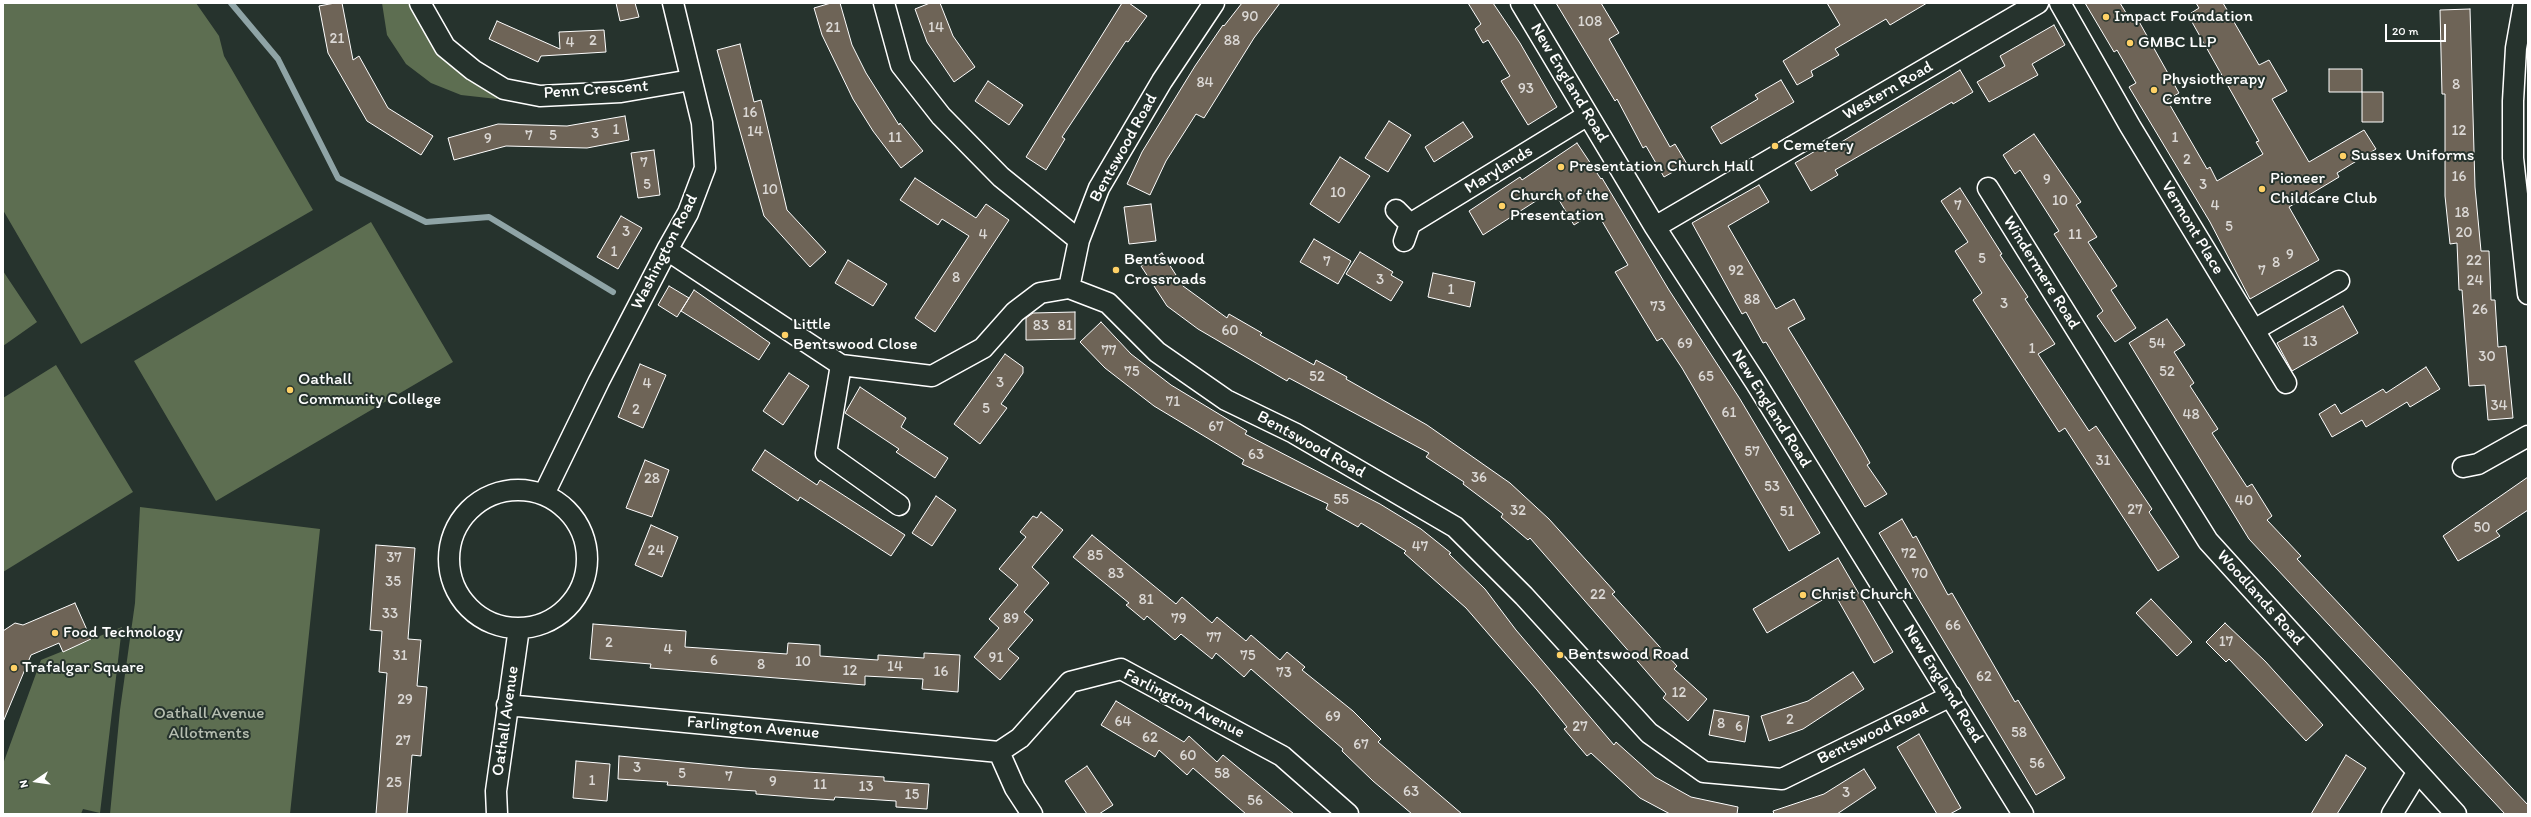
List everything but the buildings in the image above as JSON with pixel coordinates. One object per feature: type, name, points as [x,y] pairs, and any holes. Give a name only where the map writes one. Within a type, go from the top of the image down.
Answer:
[{"type":"street","name":"Penn Crescent","points":[[420,3],[445,47],[473,70],[504,89],[540,96],[621,92],[691,80]]},
{"type":"street","name":"Washington Road","points":[[544,494],[568,442],[667,250],[688,213],[704,168],[702,123],[673,3]]},
{"type":"street","points":[[884,3],[901,65],[941,116],[1001,177],[1079,240]]},
{"type":"street","name":"Bentswood Road","points":[[1214,3],[1162,80],[1099,188],[1079,240],[1069,288],[1108,304],[1157,352],[1226,400],[1294,433],[1455,527],[1524,596],[1650,733],[1704,772],[1782,779],[1951,696]]},
{"type":"street","name":"New England Road","points":[[1521,3],[1655,227],[1951,696],[2023,814]]},
{"type":"street","name":"Western Road","points":[[1655,227],[2038,3]]},
{"type":"street","name":"Vermont Place","points":[[2060,3],[2130,126],[2286,383]]},
{"type":"street","points":[[2524,3],[2516,48],[2513,101],[2513,158],[2528,294]]},
{"type":"street","name":"Marylands","points":[[1396,210],[1407,233],[1588,115]]},
{"type":"street","name":"Windermere Road","points":[[1988,188],[2094,359]]},
{"type":"street","points":[[667,250],[841,365],[932,376],[983,348],[1015,312],[1040,293],[1069,288]]},
{"type":"street","points":[[2254,330],[2339,281]]},
{"type":"street","name":"Woodlands Road","points":[[2094,359],[2208,542],[2456,814]]},
{"type":"street","points":[[841,365],[826,453],[899,505]]},
{"type":"street","points":[[2463,467],[2478,464],[2528,436]]},
{"type":"street","points":[[522,489],[544,494],[564,506],[579,525],[587,548],[587,571],[578,594],[563,612],[542,624],[519,628],[497,624],[477,614],[462,598],[452,579],[449,557],[454,529],[464,516],[480,501],[500,492],[522,489]]},
{"type":"street","name":"Oathall Avenue","points":[[496,814],[496,791],[519,628]]},
{"type":"street","name":"Farlington Avenue","points":[[507,705],[999,752],[1020,738],[1070,682],[1121,669],[1282,756],[1348,814]]},
{"type":"street","points":[[999,752],[1015,788],[1032,814]]},
{"type":"street","points":[[2392,814],[2418,773]]},
{"type":"green space","points":[[3,3],[196,3],[219,36],[224,56],[313,210],[81,344],[3,210]]},
{"type":"green space","points":[[382,3],[411,3],[437,53],[498,95],[497,99],[461,95],[431,83],[406,64],[387,35]]},
{"type":"green space","points":[[371,222],[453,362],[216,501],[134,361]]},
{"type":"green space","points":[[3,271],[37,322],[3,346]]},
{"type":"green space","points":[[56,365],[133,492],[3,572],[3,398]]},
{"type":"green space","name":"Oathall Avenue Allotments","points":[[140,507],[320,529],[290,814],[110,814],[120,710],[135,603]]},
{"type":"green space","points":[[122,627],[100,813],[83,809],[81,814],[3,814],[3,764],[41,660]]},
{"type":"waterway","points":[[231,3],[278,59],[338,178],[426,222],[489,217],[613,292]]},
{"type":"place","name":"Impact Foundation","points":[[2106,17]]},
{"type":"place","name":"GMBC LLP","points":[[2130,43]]},
{"type":"place","name":"Physiotherapy Centre","points":[[2154,90]]},
{"type":"place","name":"Cemetery","points":[[1775,146]]},
{"type":"place","name":"Sussex Uniforms","points":[[2343,156]]},
{"type":"place","name":"Presentation Church Hall","points":[[1561,167]]},
{"type":"place","name":"Pioneer Childcare Club","points":[[2262,189]]},
{"type":"place","name":"Church of the Presentation","points":[[1502,206]]},
{"type":"place","name":"Bentswood Crossroads","points":[[1116,270]]},
{"type":"place","name":"Little Bentswood Close","points":[[785,335]]},
{"type":"place","name":"Oathall Community College","points":[[290,390]]},
{"type":"place","name":"Christ Church","points":[[1803,595]]},
{"type":"place","name":"Food Technology","points":[[55,633]]},
{"type":"place","name":"Bentswood Road","points":[[1560,655]]},
{"type":"place","name":"Trafalgar Square","points":[[14,668]]}]
